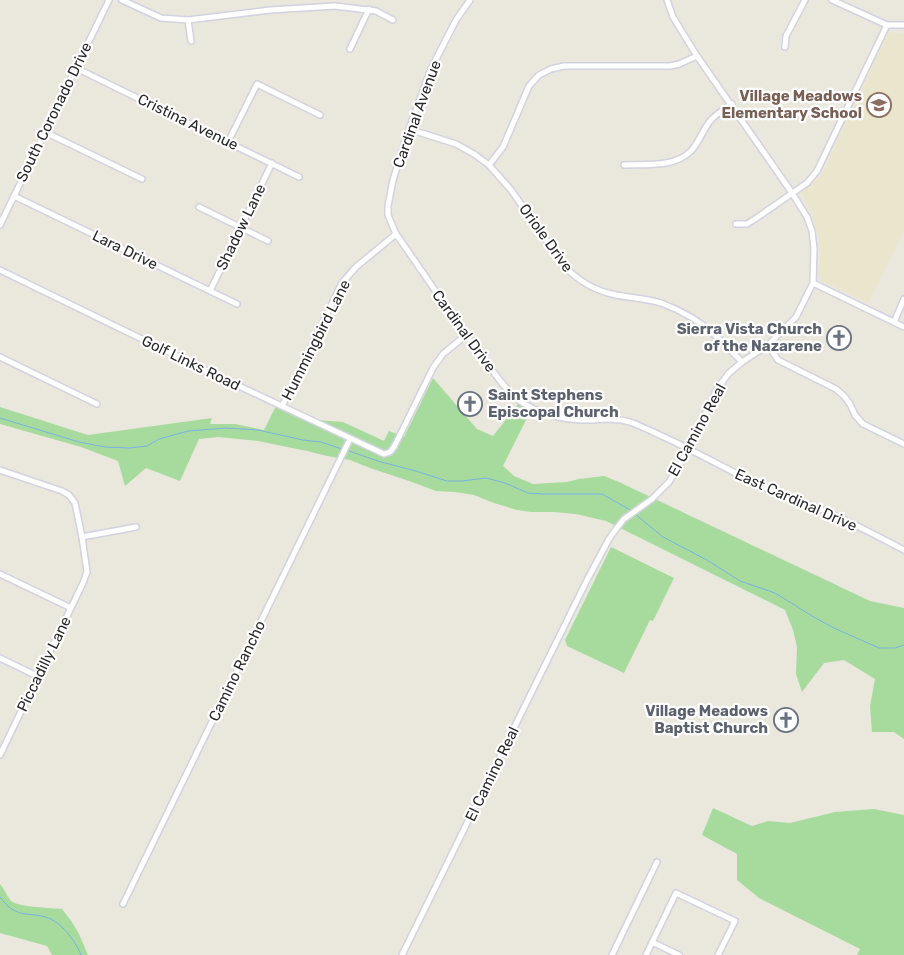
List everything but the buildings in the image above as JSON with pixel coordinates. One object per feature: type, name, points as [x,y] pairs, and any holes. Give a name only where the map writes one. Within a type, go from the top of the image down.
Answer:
[{"type":"street","name":"South Coronado Drive","points":[[0,225],[109,0]]},
{"type":"street","points":[[122,0],[161,18],[188,20],[270,10],[335,6],[376,11],[393,20]]},
{"type":"street","name":"Cardinal Avenue","points":[[396,234],[388,216],[388,200],[393,180],[431,69],[456,20],[470,0]]},
{"type":"street","name":"El Camino Real","points":[[402,955],[609,539],[616,528],[632,513],[652,499],[669,482],[689,449],[716,391],[728,374],[742,362],[768,346],[796,317],[812,283],[814,249],[812,231],[807,217],[732,104],[697,56],[673,18],[667,0]]},
{"type":"street","points":[[786,47],[786,36],[805,0]]},
{"type":"street","points":[[832,0],[888,25],[904,25]]},
{"type":"street","points":[[350,49],[369,10]]},
{"type":"street","points":[[188,20],[191,40]]},
{"type":"street","points":[[736,224],[747,224],[755,220],[818,171],[888,25]]},
{"type":"street","points":[[489,166],[503,147],[529,86],[539,75],[551,69],[564,66],[670,66],[697,56]]},
{"type":"street","name":"Cristina Avenue","points":[[76,68],[299,176]]},
{"type":"street","points":[[228,142],[257,84],[320,115]]},
{"type":"street","points":[[624,165],[662,164],[678,160],[690,152],[710,121],[732,104]]},
{"type":"street","name":"Oriole Drive","points":[[410,129],[456,144],[474,154],[489,166],[511,190],[566,268],[576,277],[611,294],[650,300],[681,312],[714,334],[742,362]]},
{"type":"street","points":[[45,132],[142,179]]},
{"type":"street","name":"Shadow Lane","points":[[210,291],[272,163]]},
{"type":"street","name":"Lara Drive","points":[[14,196],[236,304]]},
{"type":"street","points":[[199,207],[268,241]]},
{"type":"street","name":"Cardinal Drive","points":[[396,234],[466,335],[512,395],[521,402],[556,417],[627,421],[689,449]]},
{"type":"street","name":"Hummingbird Lane","points":[[282,406],[342,284],[356,267],[396,234]]},
{"type":"street","name":"Golf Links Road","points":[[0,270],[384,454],[394,448],[433,368],[444,354],[466,335]]},
{"type":"street","points":[[812,283],[904,327]]},
{"type":"street","points":[[894,322],[904,300]]},
{"type":"street","points":[[768,346],[778,360],[836,389],[844,396],[863,424],[904,444]]},
{"type":"street","points":[[0,357],[97,404]]},
{"type":"street","name":"Camino Rancho","points":[[123,904],[350,439]]},
{"type":"street","name":"East Cardinal Drive","points":[[689,449],[773,492],[814,506],[904,550]]},
{"type":"street","points":[[0,470],[69,495],[75,503],[82,538],[136,527]]},
{"type":"street","name":"Piccadilly Lane","points":[[0,755],[2,744],[71,608],[87,572],[82,538]]},
{"type":"street","points":[[0,574],[71,608]]},
{"type":"street","points":[[0,658],[37,676]]},
{"type":"street","points":[[612,955],[657,862]]},
{"type":"street","points":[[646,955],[676,893],[735,921],[718,955]]},
{"type":"street","points":[[652,942],[679,955]]},
{"type":"shaded area","name":"Village Meadows Elementary School","points":[[889,32],[904,34],[904,230],[868,303],[821,280],[818,275],[820,260],[819,238],[812,214],[802,193],[821,176]]},
{"type":"green space","points":[[433,378],[477,429],[493,436],[519,403],[530,412],[503,466],[514,476],[533,484],[567,482],[604,476],[870,601],[904,608],[904,739],[894,732],[872,732],[870,706],[875,679],[844,660],[824,663],[802,692],[796,674],[797,647],[785,610],[606,521],[576,514],[517,510],[474,495],[436,491],[350,460],[258,441],[218,437],[199,439],[180,481],[146,468],[125,486],[118,461],[81,447],[0,424],[0,407],[88,435],[212,418],[210,424],[235,424],[264,430],[276,406],[316,420],[343,422],[384,441],[389,431],[404,437]]},
{"type":"green space","points":[[611,547],[674,578],[653,621],[650,620],[624,673],[567,646],[565,640]]},
{"type":"green space","points":[[713,808],[752,826],[768,821],[790,823],[835,812],[874,809],[904,815],[904,955],[857,955],[860,949],[759,898],[737,880],[737,854],[702,835]]},
{"type":"green space","points":[[0,884],[11,901],[15,903],[62,909],[79,934],[88,955],[52,955],[47,946],[0,933]]},
{"type":"waterway","points":[[0,418],[79,442],[105,447],[129,448],[147,446],[159,439],[188,431],[226,428],[258,430],[321,442],[342,449]]},
{"type":"waterway","points":[[346,450],[447,481],[486,478],[505,483],[528,493],[602,494],[632,511]]},
{"type":"waterway","points":[[635,514],[663,537],[707,560],[740,581],[775,593],[834,628],[879,648],[895,648],[904,645]]},
{"type":"waterway","points":[[0,897],[6,904],[18,912],[43,916],[56,922],[69,935],[81,955]]},
{"type":"place","name":"Village Meadows Elementary School","points":[[879,105]]},
{"type":"place","name":"Sierra Vista Church of the Nazarene","points":[[839,338]]},
{"type":"place","name":"Saint Stephens Episcopal Church","points":[[470,404]]},
{"type":"place","name":"Village Meadows Baptist Church","points":[[786,720]]}]
